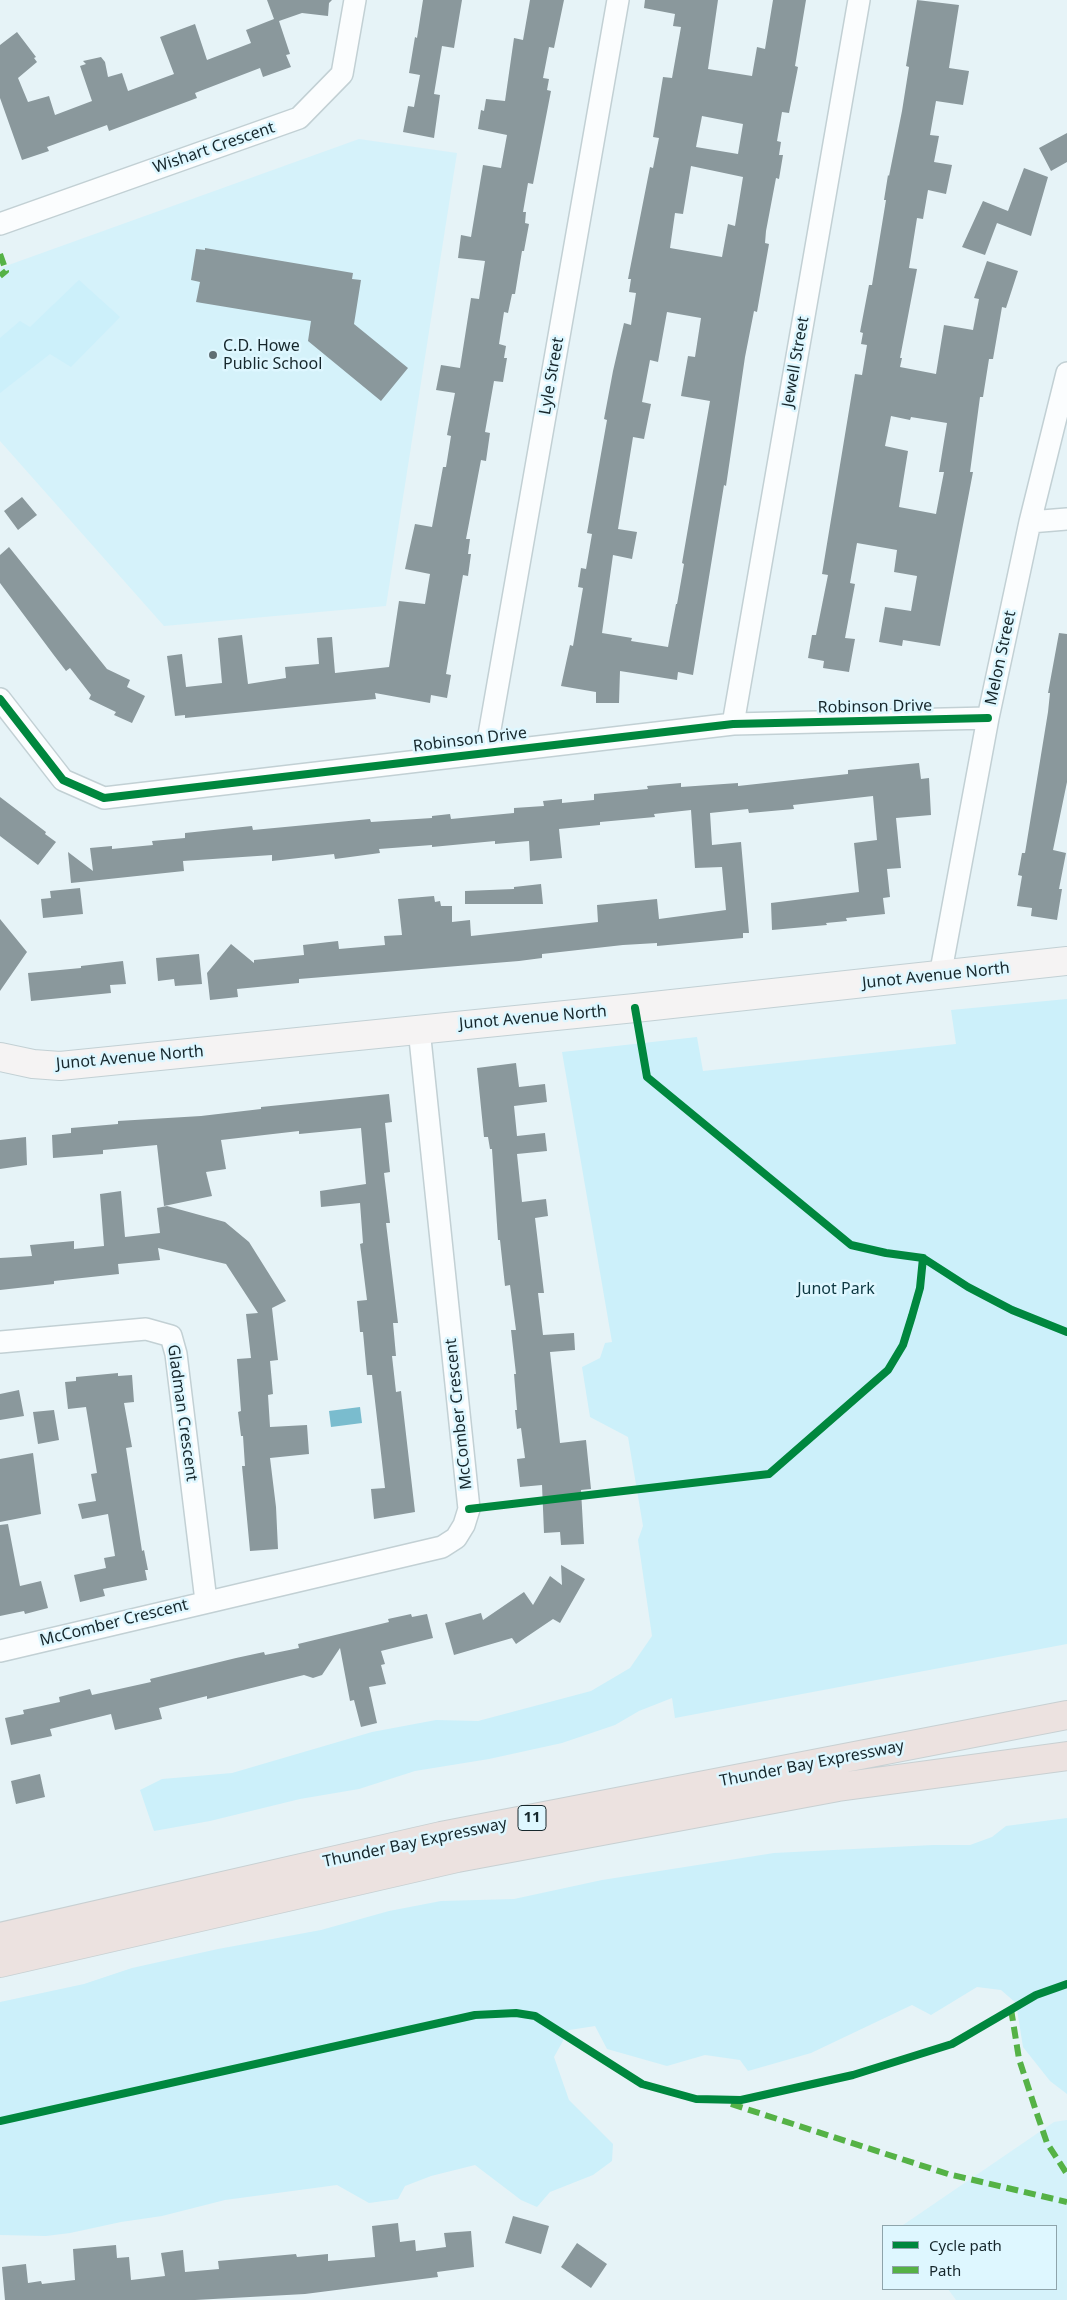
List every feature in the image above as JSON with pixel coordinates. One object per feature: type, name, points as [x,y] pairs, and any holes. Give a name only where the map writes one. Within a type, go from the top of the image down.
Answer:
[{"type":"highway","name":"Thunder Bay Expressway","points":[[0,1937],[441,1836],[1067,1715]]},
{"type":"highway","name":"Thunder Bay Expressway","points":[[0,1962],[457,1858],[838,1787],[1067,1756]]},
{"type":"main road","name":"Junot Avenue North","points":[[0,1057],[33,1064],[60,1066],[940,976],[1067,961]]},
{"type":"street","name":"Wishart Crescent","points":[[0,224],[299,118],[342,74],[355,0]]},
{"type":"street","name":"Lyle Street","points":[[486,752],[618,0]]},
{"type":"street","name":"Jewell Street","points":[[733,724],[859,0]]},
{"type":"street","name":"Melon Street","points":[[940,976],[988,718],[1030,522],[1067,373]]},
{"type":"street","points":[[1030,522],[1067,519]]},
{"type":"street","name":"Robinson Drive","points":[[0,699],[63,780],[104,798],[733,724],[988,718]]},
{"type":"street","name":"McComber Crescent","points":[[0,1651],[442,1547],[456,1538],[464,1525],[469,1508],[419,1029]]},
{"type":"street","name":"Gladman Crescent","points":[[0,1342],[146,1329],[171,1336],[176,1354],[206,1601]]},
{"type":"shaded area","name":"C.D. Howe Public School","points":[[359,139],[457,153],[386,606],[164,626],[0,441],[0,270],[3,267]]},
{"type":"shaded area","points":[[1067,2120],[1067,2300],[956,2300],[949,2290],[1057,2290],[1057,2225],[903,2225],[1054,2122]]},
{"type":"green space","points":[[79,280],[120,317],[71,367],[50,354],[0,393],[0,338],[20,321],[30,327]]},
{"type":"green space","name":"Junot Park","points":[[1067,999],[1067,1644],[675,1718],[672,1698],[639,1711],[615,1725],[562,1743],[489,1759],[415,1771],[359,1789],[300,1799],[210,1821],[154,1831],[140,1790],[162,1779],[232,1773],[372,1732],[436,1720],[478,1721],[591,1691],[630,1668],[652,1636],[638,1540],[643,1526],[628,1437],[590,1417],[582,1367],[600,1358],[605,1343],[612,1342],[562,1052],[697,1037],[703,1071],[956,1044],[951,1010]]},
{"type":"green space","points":[[1067,1818],[1067,2094],[1050,2081],[1023,2047],[1016,2003],[1001,1990],[977,1987],[931,2015],[912,2005],[811,2053],[748,2071],[740,2060],[705,2055],[667,2066],[607,2049],[595,2026],[569,2030],[554,2057],[569,2100],[613,2144],[612,2161],[593,2175],[550,2192],[537,2207],[521,2200],[475,2165],[431,2176],[405,2186],[398,2199],[369,2203],[337,2185],[225,2200],[162,2216],[121,2222],[70,2233],[46,2236],[0,2235],[0,2002],[84,1984],[132,1968],[218,1949],[321,1930],[389,1911],[441,1901],[514,1899],[602,1880],[774,1853],[933,1845],[970,1845],[992,1837],[1006,1826]]},
{"type":"water","points":[[360,1407],[362,1423],[331,1427],[329,1411]]},
{"type":"building","points":[[267,0],[332,0],[329,3],[328,16],[302,13],[279,21],[290,54],[286,55],[291,67],[263,77],[260,68],[195,93],[197,98],[109,131],[107,125],[47,147],[49,151],[22,160],[0,98],[0,45],[17,32],[36,57],[34,58],[37,62],[18,78],[28,102],[49,96],[55,115],[92,101],[80,66],[86,64],[83,61],[101,57],[105,62],[108,77],[122,73],[128,91],[174,74],[160,37],[195,24],[207,60],[251,43],[246,30],[274,19]]},
{"type":"building","points":[[423,0],[462,0],[454,48],[442,46],[434,94],[440,95],[434,138],[403,132],[408,106],[414,107],[420,75],[409,73]]},
{"type":"building","points":[[530,0],[564,0],[554,48],[549,47],[543,78],[549,79],[547,90],[551,91],[533,184],[528,183],[523,212],[526,212],[525,223],[529,224],[524,251],[522,251],[515,294],[512,294],[508,313],[504,312],[499,344],[506,346],[504,358],[507,358],[503,382],[494,381],[485,432],[490,433],[486,461],[481,460],[466,539],[470,539],[468,554],[471,554],[468,576],[463,575],[446,674],[451,675],[447,698],[431,695],[430,703],[375,693],[376,699],[185,718],[185,715],[175,716],[167,656],[182,654],[186,687],[222,683],[218,638],[242,635],[248,684],[286,678],[285,667],[319,664],[317,638],[332,637],[335,673],[389,667],[399,601],[425,604],[430,574],[405,569],[415,524],[432,527],[443,467],[446,467],[451,436],[447,435],[455,393],[436,390],[441,365],[460,368],[471,298],[479,299],[485,261],[458,258],[461,235],[471,237],[483,165],[501,168],[507,135],[478,129],[481,110],[484,111],[486,99],[505,101],[514,38],[523,40]]},
{"type":"building","points":[[645,0],[718,0],[708,69],[752,76],[757,47],[765,49],[773,0],[806,0],[795,66],[798,67],[789,113],[782,112],[777,141],[781,142],[779,155],[783,155],[779,179],[776,178],[766,231],[765,243],[769,244],[757,312],[754,311],[745,357],[726,486],[724,485],[693,675],[678,672],[677,680],[620,671],[619,703],[596,703],[596,692],[561,686],[570,645],[573,646],[583,588],[578,587],[581,568],[586,569],[592,534],[587,533],[607,420],[604,419],[613,371],[624,323],[631,325],[636,293],[629,292],[631,279],[628,279],[650,167],[653,168],[659,138],[653,137],[663,77],[672,78],[681,27],[673,26],[675,14],[644,8]],"holes":[[[702,116],[743,124],[738,154],[696,147]],[[691,166],[743,177],[735,226],[728,224],[722,257],[670,248],[675,213],[683,214]],[[667,312],[701,318],[695,357],[688,356],[681,396],[710,401],[682,563],[684,564],[668,647],[631,641],[632,638],[602,633],[613,555],[632,559],[637,532],[618,529],[633,437],[644,439],[651,404],[642,402],[650,360],[658,362]]]},
{"type":"building","points":[[917,0],[959,5],[949,68],[969,71],[963,105],[936,101],[930,135],[939,136],[934,162],[952,165],[946,194],[928,190],[923,219],[917,218],[909,268],[917,269],[900,358],[902,358],[900,367],[936,374],[944,325],[973,330],[979,299],[974,298],[987,261],[1018,271],[1006,308],[1002,307],[993,359],[989,359],[983,397],[980,397],[970,472],[973,472],[940,646],[903,640],[902,646],[879,642],[885,607],[911,611],[917,576],[894,572],[897,550],[857,543],[850,583],[855,584],[845,638],[855,639],[849,672],[823,668],[824,661],[808,658],[812,635],[816,635],[828,575],[822,574],[855,374],[862,375],[867,345],[861,344],[863,333],[860,332],[869,285],[872,285],[886,200],[884,200],[888,175],[902,111],[909,67],[906,66]],"holes":[[[891,416],[910,420],[911,417],[947,423],[939,472],[944,472],[936,514],[899,507],[908,451],[885,446]]]},
{"type":"building","points":[[1067,133],[1067,162],[1051,171],[1039,148]]},
{"type":"building","points":[[1024,168],[1048,177],[1031,236],[997,223],[985,255],[962,247],[983,201],[1008,211]]},
{"type":"building","points":[[205,248],[353,273],[352,279],[361,280],[354,324],[408,368],[381,401],[308,341],[311,321],[196,302],[200,282],[191,280],[196,249],[205,250]]},
{"type":"building","points":[[22,497],[37,515],[18,530],[4,511]]},
{"type":"building","points":[[9,547],[107,669],[130,680],[127,687],[145,696],[132,723],[114,715],[116,712],[89,699],[91,695],[70,668],[66,671],[0,583],[0,555]]},
{"type":"building","points":[[1059,633],[1067,634],[1067,782],[1053,850],[1066,853],[1059,889],[1062,889],[1057,920],[1031,916],[1032,908],[1017,906],[1022,876],[1018,875],[1022,853],[1025,853],[1048,712],[1050,693],[1048,693]]},
{"type":"building","points":[[919,763],[921,779],[929,778],[931,815],[896,818],[901,868],[887,869],[890,897],[883,898],[885,914],[846,918],[847,921],[826,923],[827,925],[772,930],[771,903],[859,892],[854,843],[877,840],[873,796],[793,805],[794,809],[749,813],[748,809],[710,813],[712,845],[741,842],[749,933],[743,933],[743,938],[657,946],[657,943],[623,945],[542,954],[542,958],[519,961],[299,979],[299,983],[237,989],[238,997],[210,1000],[207,973],[231,944],[254,963],[254,960],[304,955],[303,945],[338,941],[339,949],[385,945],[384,936],[402,935],[398,899],[434,896],[435,902],[440,901],[441,906],[452,906],[452,922],[470,920],[471,936],[598,922],[597,905],[657,899],[659,919],[726,910],[722,867],[695,868],[691,810],[654,814],[655,817],[600,822],[600,825],[559,829],[562,858],[530,861],[529,841],[495,844],[495,841],[432,847],[432,845],[379,849],[380,853],[335,859],[334,854],[272,861],[272,855],[183,861],[184,871],[71,883],[68,852],[93,871],[90,848],[112,846],[112,849],[153,845],[152,841],[185,838],[185,833],[252,826],[253,830],[370,819],[371,822],[432,818],[432,816],[450,814],[451,819],[514,813],[514,808],[544,806],[543,801],[562,799],[562,803],[594,800],[594,794],[648,789],[647,786],[681,783],[681,787],[738,783],[738,786],[848,774],[848,770]]},
{"type":"building","points":[[0,797],[46,832],[45,834],[56,842],[38,865],[0,836]]},
{"type":"building","points":[[541,884],[543,904],[465,904],[465,891],[514,889],[514,887]]},
{"type":"building","points":[[80,888],[83,914],[43,918],[41,899],[51,898],[50,891]]},
{"type":"building","points":[[0,919],[27,952],[0,991]]},
{"type":"building","points":[[199,954],[202,984],[175,986],[174,979],[158,981],[156,958]]},
{"type":"building","points":[[123,961],[126,984],[110,985],[111,993],[31,1001],[28,973],[81,968],[81,966]]},
{"type":"building","points":[[516,1063],[519,1087],[545,1084],[547,1102],[514,1106],[517,1136],[545,1133],[547,1151],[517,1154],[522,1202],[546,1199],[548,1216],[535,1218],[544,1293],[538,1293],[543,1335],[574,1333],[575,1350],[550,1352],[560,1443],[586,1440],[591,1489],[581,1490],[584,1544],[561,1545],[560,1532],[544,1533],[542,1485],[520,1487],[517,1459],[525,1458],[521,1428],[517,1429],[515,1410],[517,1410],[514,1374],[516,1374],[511,1330],[516,1330],[510,1285],[505,1286],[500,1240],[498,1240],[492,1149],[490,1149],[488,1137],[484,1137],[477,1068]]},
{"type":"building","points":[[389,1094],[392,1122],[385,1123],[390,1172],[384,1173],[390,1223],[386,1223],[398,1323],[393,1323],[396,1356],[392,1356],[396,1392],[401,1391],[415,1512],[374,1519],[371,1489],[385,1488],[372,1375],[367,1375],[363,1332],[360,1332],[357,1301],[367,1300],[360,1244],[363,1243],[360,1203],[321,1207],[320,1191],[366,1184],[361,1128],[299,1134],[299,1131],[221,1140],[226,1169],[206,1172],[212,1196],[164,1206],[157,1145],[103,1150],[103,1154],[53,1158],[52,1135],[71,1133],[71,1128],[118,1124],[118,1121],[201,1116],[261,1109],[261,1107]]},
{"type":"building","points":[[26,1137],[27,1165],[0,1169],[0,1140]]},
{"type":"building","points":[[121,1191],[125,1237],[160,1233],[157,1208],[167,1206],[225,1222],[249,1242],[286,1301],[272,1308],[278,1360],[270,1361],[273,1394],[268,1395],[270,1427],[307,1425],[309,1454],[270,1458],[276,1507],[278,1549],[250,1551],[242,1466],[245,1466],[243,1436],[241,1436],[238,1412],[241,1411],[237,1359],[251,1358],[246,1314],[258,1313],[226,1264],[158,1248],[160,1260],[118,1264],[119,1274],[54,1281],[54,1284],[0,1290],[0,1258],[32,1256],[30,1245],[74,1241],[74,1249],[104,1246],[100,1194]]},
{"type":"building","points":[[118,1373],[118,1376],[132,1375],[134,1402],[124,1403],[132,1447],[126,1448],[142,1551],[144,1550],[148,1570],[145,1570],[147,1580],[103,1589],[105,1596],[80,1602],[74,1575],[106,1568],[104,1558],[115,1556],[108,1514],[82,1519],[78,1504],[96,1501],[91,1474],[97,1473],[86,1407],[68,1409],[65,1382],[76,1381],[76,1377]]},
{"type":"building","points":[[19,1390],[24,1416],[0,1420],[0,1394]]},
{"type":"building","points":[[54,1410],[59,1440],[38,1444],[33,1412]]},
{"type":"building","points":[[33,1453],[41,1514],[0,1522],[0,1459]]},
{"type":"building","points":[[8,1524],[20,1586],[41,1581],[48,1608],[25,1614],[24,1611],[0,1616],[0,1525]]},
{"type":"building","points":[[561,1565],[585,1579],[560,1623],[553,1619],[516,1644],[512,1638],[454,1655],[445,1623],[481,1613],[483,1620],[524,1592],[533,1605],[550,1576],[562,1585]]},
{"type":"building","points":[[411,1614],[412,1617],[427,1614],[433,1638],[381,1651],[385,1664],[381,1665],[386,1684],[369,1687],[377,1723],[361,1727],[354,1700],[350,1701],[340,1648],[322,1675],[313,1678],[304,1675],[207,1699],[207,1696],[159,1708],[162,1719],[115,1730],[111,1714],[50,1729],[52,1736],[11,1745],[5,1718],[24,1714],[23,1710],[60,1702],[59,1697],[90,1689],[92,1695],[151,1682],[150,1679],[236,1658],[264,1652],[265,1655],[299,1648],[298,1644],[389,1622],[388,1619]]},
{"type":"building","points":[[40,1774],[45,1797],[16,1804],[11,1781]]},
{"type":"building","points":[[513,2216],[549,2226],[541,2254],[505,2243]]},
{"type":"building","points":[[398,2223],[400,2242],[415,2240],[416,2251],[446,2247],[444,2233],[471,2231],[474,2267],[437,2272],[438,2277],[305,2294],[195,2300],[5,2300],[2,2267],[26,2264],[28,2283],[41,2281],[42,2284],[75,2280],[73,2249],[116,2245],[117,2258],[129,2257],[131,2280],[165,2276],[161,2253],[183,2250],[185,2272],[219,2269],[218,2261],[296,2254],[297,2257],[328,2254],[328,2261],[375,2257],[372,2226]]},
{"type":"building","points":[[577,2243],[607,2264],[591,2288],[561,2267]]},
{"type":"marked path","points":[[0,254],[6,271],[0,276]]},
{"type":"marked path","points":[[1011,2009],[1019,2059],[1036,2111],[1047,2143],[1067,2174]]},
{"type":"marked path","points":[[731,2104],[948,2174],[1067,2202]]},
{"type":"cycle path","points":[[0,699],[63,780],[104,798],[733,724],[988,718]]},
{"type":"cycle path","points":[[635,1008],[647,1077],[851,1245],[886,1253],[923,1258],[968,1287],[1012,1310],[1067,1332]]},
{"type":"cycle path","points":[[469,1509],[769,1474],[888,1370],[903,1345],[920,1288],[923,1258]]},
{"type":"cycle path","points":[[0,2121],[475,2015],[516,2013],[535,2016],[642,2084],[696,2099],[741,2100],[853,2075],[952,2044],[1036,1995],[1067,1984]]},
{"type":"place","name":"C.D. Howe Public School","points":[[213,355]]}]
